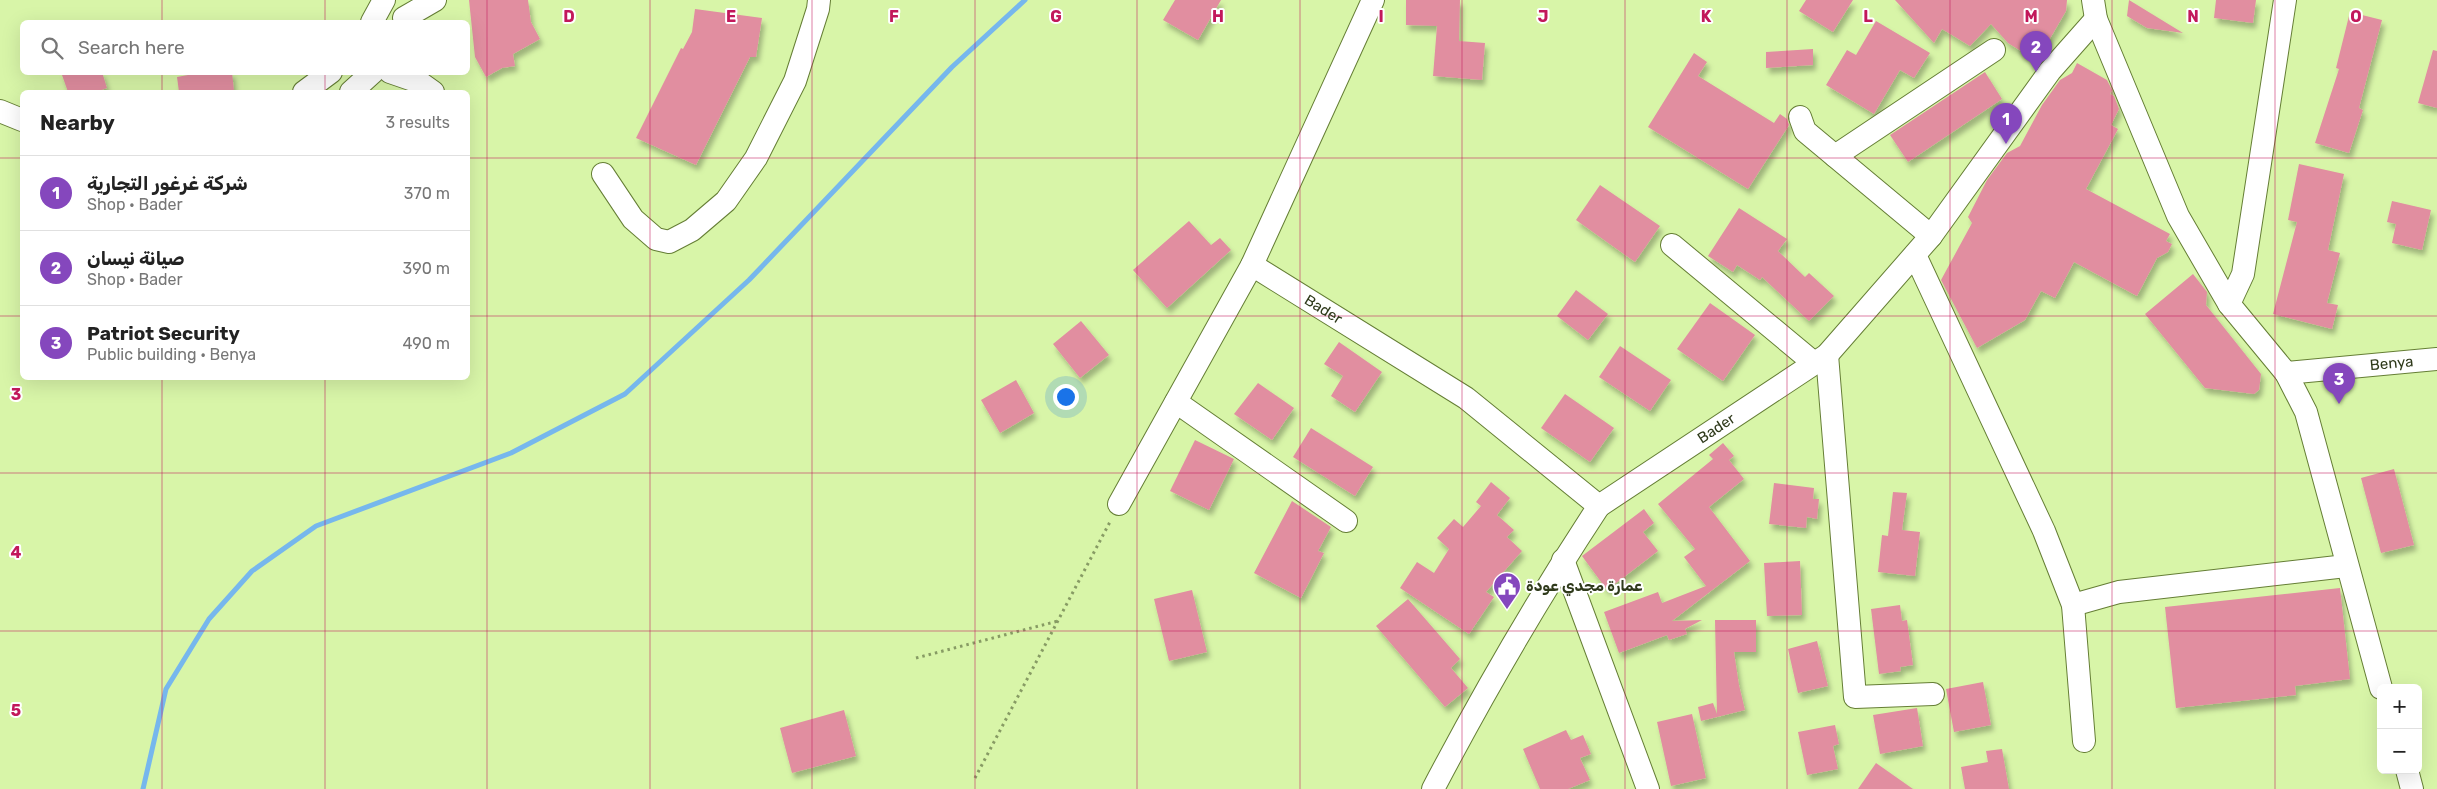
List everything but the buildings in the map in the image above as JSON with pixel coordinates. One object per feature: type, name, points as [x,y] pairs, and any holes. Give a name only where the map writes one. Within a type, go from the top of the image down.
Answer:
[{"type":"street","points":[[373,20],[384,0]]},
{"type":"street","points":[[405,13],[434,0]]},
{"type":"street","points":[[603,174],[633,219],[656,239],[669,242],[692,230],[726,200],[756,158],[795,81],[818,9],[818,0]]},
{"type":"street","points":[[1119,504],[1252,265],[1373,0]]},
{"type":"street","points":[[2229,304],[2243,274],[2285,0]]},
{"type":"street","points":[[2094,10],[2178,216],[2229,304],[2286,373],[2306,412],[2346,566],[2380,684]]},
{"type":"street","name":"Bader","points":[[1252,265],[1466,398],[1599,506],[1821,359],[1931,236],[2094,10]]},
{"type":"street","points":[[1835,156],[1994,50]]},
{"type":"street","points":[[307,90],[327,75]]},
{"type":"street","points":[[353,90],[370,75]]},
{"type":"street","points":[[399,75],[419,82],[430,90]]},
{"type":"street","points":[[0,111],[20,119]]},
{"type":"street","points":[[1800,117],[1805,131],[1931,236]]},
{"type":"street","points":[[1672,245],[1821,359],[1855,697],[1933,694]]},
{"type":"street","points":[[1915,255],[2044,531],[2073,605],[2084,740]]},
{"type":"street","name":"Benya","points":[[2286,373],[2437,359]]},
{"type":"street","points":[[1176,402],[1346,521]]},
{"type":"street","points":[[1433,789],[1478,703],[1563,560],[1599,506]]},
{"type":"street","points":[[1563,560],[1648,789]]},
{"type":"street","points":[[2073,605],[2119,592],[2346,566]]},
{"type":"street","points":[[2408,774],[2412,789]]},
{"type":"path","points":[[975,778],[1119,504]]},
{"type":"path","points":[[916,658],[1058,620]]},
{"type":"waterway","points":[[143,789],[166,689],[209,619],[252,571],[316,526],[511,453],[625,394],[749,280],[952,67],[1025,0]]},
{"type":"place","name":"صيانة نيسان","points":[[2036,72]]},
{"type":"place","name":"شركة غرغور التجارية","points":[[2006,144]]},
{"type":"place","name":"Patriot Security","points":[[2339,404]]},
{"type":"place","name":"عمارة مجدي عودة","points":[[1507,610]]}]
